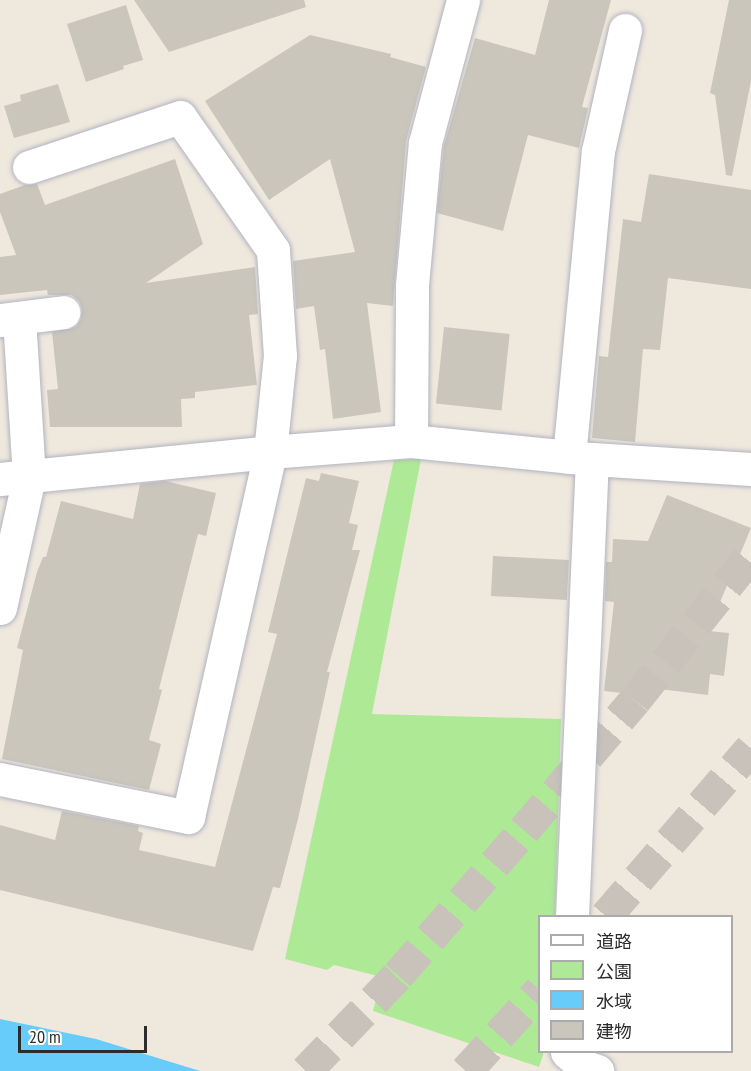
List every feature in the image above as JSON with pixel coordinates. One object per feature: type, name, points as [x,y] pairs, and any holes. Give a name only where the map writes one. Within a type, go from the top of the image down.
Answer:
[{"type":"street","points":[[411,441],[412,285],[425,143],[463,0]]},
{"type":"street","points":[[572,915],[581,458],[598,151],[625,30]]},
{"type":"street","points":[[0,779],[188,817],[270,452],[280,356],[273,250],[180,117],[29,167]]},
{"type":"street","points":[[0,608],[15,478],[9,320],[64,312]]},
{"type":"street","points":[[15,478],[270,452],[411,441],[581,458],[751,469]]},
{"type":"street","points":[[568,1053],[585,1067],[597,1071]]},
{"type":"green space","points":[[421,459],[372,714],[561,719],[555,915],[538,915],[538,1053],[544,1053],[539,1067],[373,1011],[382,977],[334,965],[327,970],[285,959],[394,460]]},
{"type":"water","points":[[0,1019],[96,1039],[200,1071],[0,1071]]},
{"type":"building","points":[[134,0],[304,0],[306,7],[169,52]]},
{"type":"building","points":[[549,0],[611,0],[582,107],[588,108],[579,148],[528,135],[503,231],[437,213],[444,146],[475,38],[535,55]]},
{"type":"building","points":[[729,0],[751,0],[751,81],[732,176],[726,175],[715,95],[710,93]]},
{"type":"building","points":[[126,5],[143,60],[86,82],[67,24]]},
{"type":"building","points":[[310,35],[391,54],[390,57],[426,67],[406,141],[393,306],[367,303],[381,412],[333,419],[325,349],[320,350],[314,306],[296,309],[293,261],[355,252],[330,159],[269,200],[205,101]]},
{"type":"building","points":[[58,84],[70,122],[14,138],[4,106],[21,101],[20,95]]},
{"type":"building","points":[[175,159],[203,244],[146,283],[255,267],[258,314],[249,315],[257,385],[195,392],[195,398],[181,399],[182,427],[50,427],[47,390],[58,389],[52,332],[76,327],[81,319],[82,309],[79,301],[72,295],[48,295],[47,290],[0,295],[0,257],[16,255],[0,212],[0,194],[25,185],[37,184],[45,205]]},
{"type":"building","points":[[649,174],[751,190],[751,289],[668,278],[660,350],[643,349],[635,442],[592,438],[599,356],[608,357],[623,219],[641,222]]},
{"type":"building","points":[[444,327],[510,334],[502,410],[436,404]]},
{"type":"building","points":[[321,473],[359,481],[349,523],[358,525],[352,550],[360,550],[327,672],[330,672],[298,819],[280,888],[273,887],[253,951],[0,890],[0,825],[55,840],[62,811],[139,826],[138,831],[143,833],[139,850],[215,867],[277,634],[268,632],[306,478],[319,481]]},
{"type":"building","points":[[165,481],[216,493],[206,536],[198,534],[159,689],[162,690],[149,740],[161,744],[149,790],[2,759],[23,650],[17,648],[37,572],[43,557],[46,557],[61,501],[133,519],[140,484]]},
{"type":"building","points":[[667,495],[751,528],[708,631],[729,633],[724,676],[710,674],[708,695],[659,689],[658,697],[604,691],[614,602],[605,601],[606,562],[612,562],[613,539],[648,541]]},
{"type":"building","points":[[493,556],[569,560],[567,600],[491,596]]},
{"type":"tunnel","points":[[306,1071],[398,975],[524,830],[635,700],[751,555]]},
{"type":"tunnel","points":[[607,915],[751,748]]},
{"type":"tunnel","points":[[466,1071],[538,992]]}]
